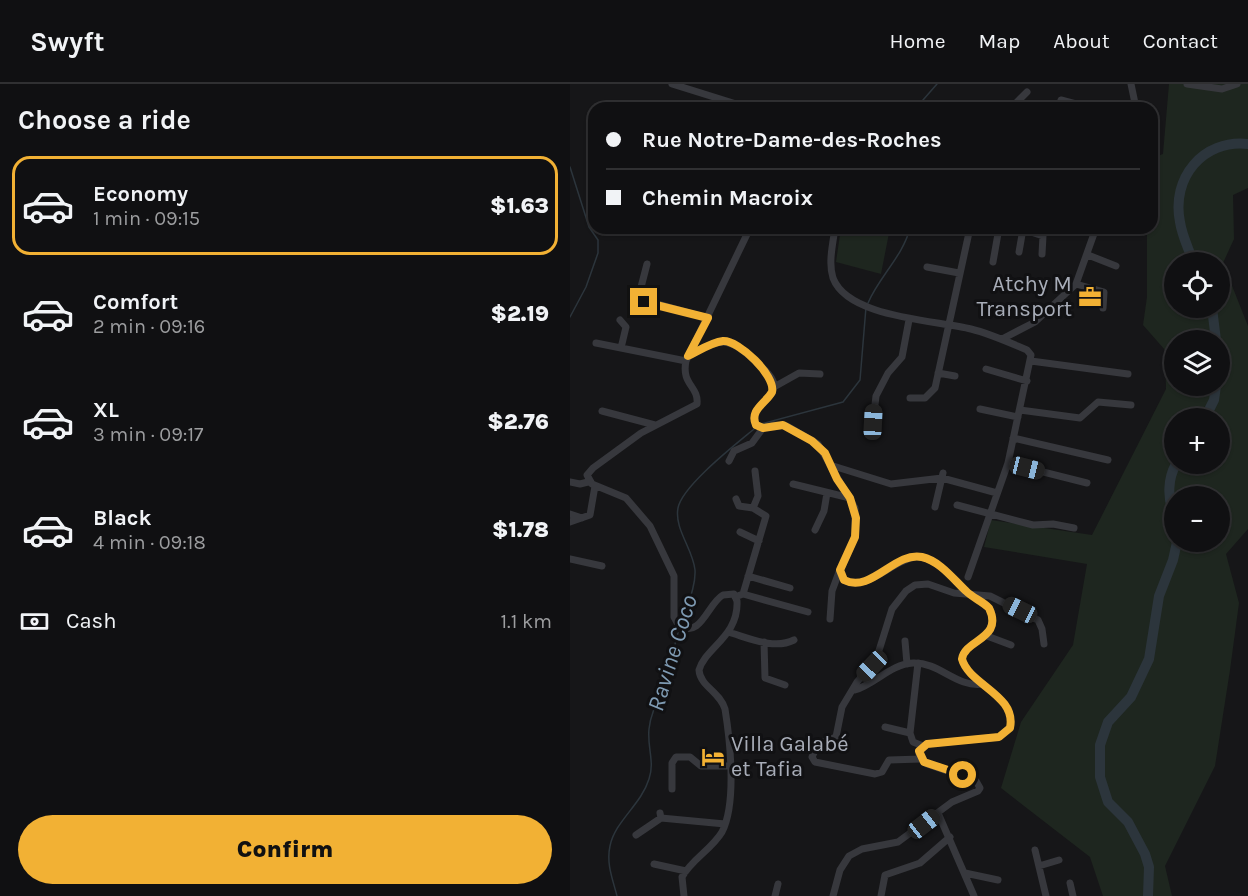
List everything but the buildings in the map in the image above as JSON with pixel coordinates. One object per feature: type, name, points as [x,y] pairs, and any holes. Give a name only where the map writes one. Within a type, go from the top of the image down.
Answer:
[{"type":"street","points":[[672,84],[730,102]]},
{"type":"street","points":[[1131,84],[1135,102]]},
{"type":"street","points":[[1187,84],[1222,89],[1237,84]]},
{"type":"street","points":[[1017,102],[1027,92]]},
{"type":"street","points":[[1060,100],[1068,102]]},
{"type":"street","points":[[570,522],[592,511],[592,484],[587,475],[593,468],[655,425],[697,404],[696,395],[684,376],[687,358],[747,234]]},
{"type":"street","points":[[834,234],[831,269],[833,279],[845,294],[871,307],[909,320],[947,324],[1002,339],[1027,350],[1031,355],[1008,463],[968,577]]},
{"type":"street","points":[[910,399],[920,399],[931,394],[936,388],[947,324],[969,234]]},
{"type":"street","points":[[993,262],[998,234]]},
{"type":"street","points":[[1019,252],[1021,234]]},
{"type":"street","points":[[1037,234],[1043,236],[1042,254]]},
{"type":"street","points":[[1002,339],[1035,322],[1077,284],[1094,234]]},
{"type":"street","points":[[1088,255],[1116,266]]},
{"type":"street","points":[[647,264],[639,291],[640,299],[708,318]]},
{"type":"street","points":[[927,267],[959,273]]},
{"type":"street","points":[[1077,284],[1104,292],[1103,308]]},
{"type":"street","points":[[873,422],[876,396],[888,373],[902,357],[909,320]]},
{"type":"street","points":[[620,321],[626,327],[621,348]]},
{"type":"street","points":[[596,343],[687,358],[717,342],[731,342],[740,346],[768,374],[774,387]]},
{"type":"street","points":[[1031,361],[1128,374]]},
{"type":"street","points":[[986,369],[1027,381]]},
{"type":"street","points":[[763,428],[756,425],[754,421],[756,410],[771,395],[774,387],[799,373],[820,375]]},
{"type":"street","points":[[938,373],[955,376]]},
{"type":"street","points":[[980,409],[1080,418],[1098,402],[1131,405]]},
{"type":"street","points":[[602,411],[655,425]]},
{"type":"street","points":[[729,461],[734,451],[752,443],[763,428],[777,424],[787,426],[818,444],[855,508],[856,530],[853,543],[832,591],[830,619]]},
{"type":"street","points":[[1013,438],[1108,460]]},
{"type":"street","points":[[1008,463],[1087,483]]},
{"type":"street","points":[[831,465],[894,485],[942,475],[997,493]]},
{"type":"street","points":[[753,508],[759,488],[755,471]]},
{"type":"street","points":[[935,507],[942,475]]},
{"type":"street","points":[[570,482],[592,484],[626,498],[660,542],[674,576],[674,617],[679,626],[689,629],[700,623],[720,596],[729,593],[808,612]]},
{"type":"street","points":[[793,484],[826,494],[850,498]]},
{"type":"street","points":[[815,530],[824,511],[826,494]]},
{"type":"street","points":[[682,895],[681,881],[686,871],[715,841],[725,824],[730,799],[725,709],[719,695],[702,682],[699,670],[704,658],[718,646],[728,632],[766,516],[753,508],[739,507],[735,499]]},
{"type":"street","points":[[957,505],[1033,525],[1053,524],[1074,528]]},
{"type":"street","points":[[570,514],[582,518]]},
{"type":"street","points":[[740,532],[759,542]]},
{"type":"street","points":[[840,570],[844,580],[857,584],[909,559],[921,557],[934,562],[968,593],[986,604],[992,612],[987,636],[966,650],[962,656],[963,664],[1008,709],[1011,721],[1008,732],[999,737],[923,746],[913,742],[910,733],[918,663]]},
{"type":"street","points":[[570,559],[602,566]]},
{"type":"street","points":[[748,576],[790,588]]},
{"type":"street","points":[[833,896],[840,870],[849,856],[862,849],[898,842],[958,798],[978,791],[979,784],[921,759],[889,760],[879,774],[813,760],[813,753],[818,744],[836,737],[842,707],[855,690],[858,680],[876,660],[889,615],[906,591],[924,584],[954,593],[990,596],[1035,618],[1042,626],[1044,644]]},
{"type":"street","points":[[728,632],[779,645],[794,640]]},
{"type":"street","points":[[987,636],[1011,645]]},
{"type":"street","points":[[905,641],[907,664]]},
{"type":"street","points":[[764,642],[765,678],[785,685]]},
{"type":"street","points":[[855,690],[907,664],[918,663],[945,673],[964,684],[983,684]]},
{"type":"street","points":[[885,727],[910,733]]},
{"type":"street","points":[[921,759],[919,751],[923,746]]},
{"type":"street","points":[[672,789],[672,763],[676,757],[690,757],[701,766],[729,766]]},
{"type":"street","points":[[938,813],[974,896]]},
{"type":"street","points":[[636,835],[660,815],[725,824]]},
{"type":"street","points":[[881,896],[885,875],[920,863],[950,837]]},
{"type":"street","points":[[1035,850],[1046,896]]},
{"type":"street","points":[[1039,866],[1059,860]]},
{"type":"street","points":[[654,864],[686,871]]},
{"type":"street","points":[[965,873],[999,880]]},
{"type":"street","points":[[1070,883],[1073,896]]},
{"type":"street","points":[[776,896],[778,884]]},
{"type":"shaded area","points":[[1169,84],[1248,84],[1248,188],[1233,195],[1234,239],[1228,252],[1164,252],[1164,318],[1230,318],[1230,281],[1248,326],[1248,529],[1230,549],[1230,486],[1164,486],[1164,552],[1228,552],[1226,554],[1239,603],[1215,766],[1165,866],[1172,896],[1103,896],[1090,857],[1001,788],[1021,722],[1073,645],[1087,564],[984,547],[991,520],[1092,535],[1164,393],[1164,396],[1230,396],[1230,330],[1164,330],[1164,349],[1143,325],[1147,297],[1147,234],[1158,234],[1158,156],[1163,154]]},
{"type":"shaded area","points":[[840,234],[889,234],[881,274],[836,262]]},
{"type":"waterway","name":"Ravine Coco","points":[[921,102],[937,84]]},
{"type":"waterway","points":[[1189,252],[1181,227],[1178,206],[1180,191],[1186,177],[1204,155],[1217,148],[1232,144],[1248,144]]},
{"type":"waterway","points":[[570,167],[588,224]]},
{"type":"waterway","points":[[570,317],[586,287],[598,253],[598,240],[594,234]]},
{"type":"waterway","name":"Ravine Coco","points":[[868,303],[897,257],[908,234]]},
{"type":"waterway","name":"Ravine Coco","points":[[761,424],[843,402],[860,380],[866,307]]},
{"type":"waterway","points":[[1213,318],[1215,330]]},
{"type":"waterway","points":[[1210,408],[1215,396]]},
{"type":"waterway","name":"Ravine Coco","points":[[681,624],[692,591],[695,570],[679,524],[678,508],[689,488],[699,477],[754,429]]},
{"type":"waterway","points":[[1169,486],[1171,474]]},
{"type":"waterway","points":[[1148,896],[1149,867],[1145,854],[1128,822],[1108,802],[1100,777],[1100,745],[1108,722],[1131,697],[1149,659],[1159,596],[1175,552]]},
{"type":"waterway","name":"Ravine Coco","points":[[617,896],[609,866],[610,846],[617,829],[640,797],[651,773],[650,722],[670,673],[680,628]]},
{"type":"place","name":"Atchy M Transport","points":[[1090,297]]},
{"type":"place","name":"Villa Galabé et Tafia","points":[[713,757]]},
{"type":"route","points":[[644,302],[708,318],[688,356],[717,342],[731,342],[740,346],[771,377],[774,387],[771,395],[756,410],[754,421],[756,425],[759,428],[766,428],[774,424],[783,425],[818,444],[855,508],[855,537],[840,568],[840,576],[844,580],[857,584],[909,559],[921,557],[934,562],[968,593],[986,604],[992,612],[987,636],[966,650],[962,654],[962,659],[963,664],[1004,704],[1011,715],[1008,732],[999,737],[927,744],[919,751],[920,757],[927,764],[963,775]]}]
